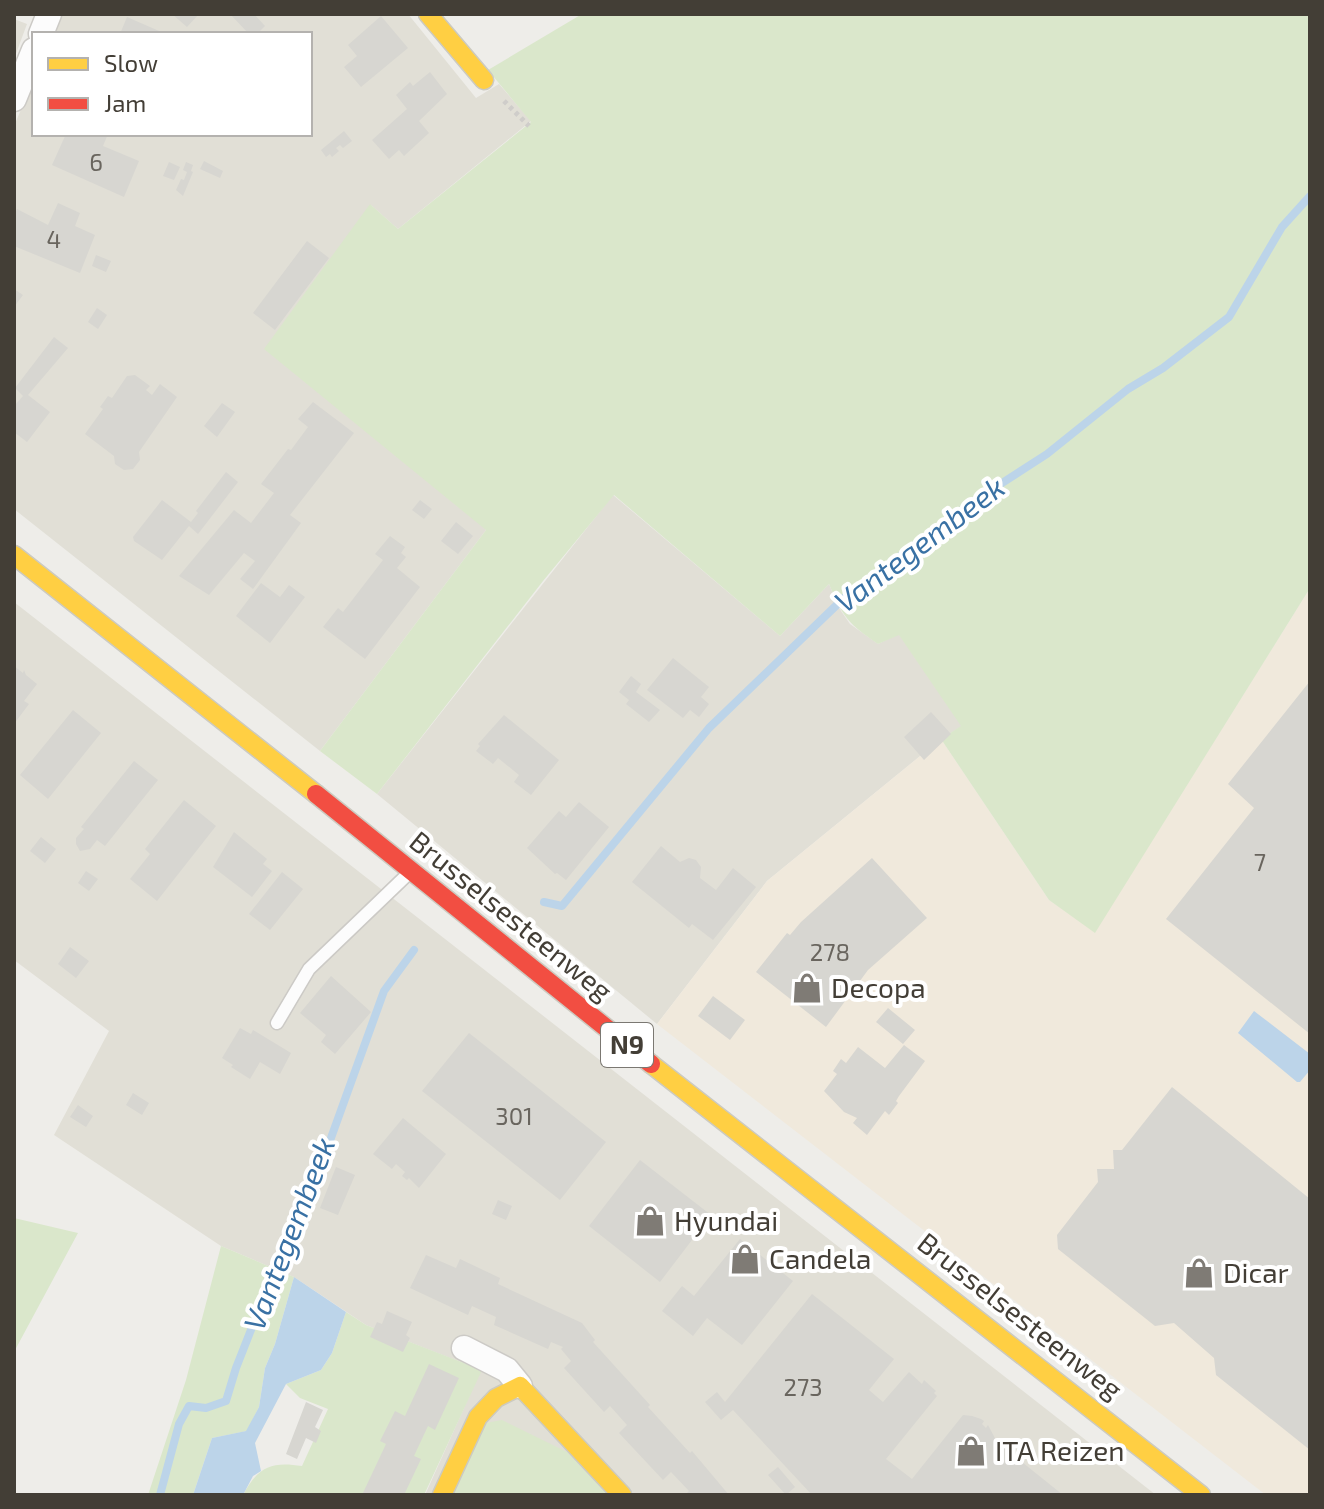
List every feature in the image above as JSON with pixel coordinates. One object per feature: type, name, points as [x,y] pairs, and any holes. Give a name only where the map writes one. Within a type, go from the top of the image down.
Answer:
[{"type":"main road","points":[[428,14],[484,80]]},
{"type":"main road","name":"Brusselsesteenweg","points":[[14,555],[565,997],[1201,1495]]},
{"type":"main road","points":[[442,1495],[478,1417],[496,1398],[520,1386],[622,1495]]},
{"type":"street","points":[[14,99],[32,55]]},
{"type":"street","points":[[464,1348],[507,1370],[520,1386]]},
{"type":"lane","points":[[277,1023],[309,969],[411,871]]},
{"type":"shaded area","points":[[61,14],[408,14],[476,98],[499,84],[531,121],[398,229],[371,205],[486,530],[320,751],[14,509],[14,126],[32,84],[32,136],[312,136],[312,32],[54,32]]},
{"type":"shaded area","points":[[14,19],[27,24],[14,59]]},
{"type":"shaded area","points":[[613,495],[780,636],[829,584],[850,624],[878,644],[899,634],[962,726],[941,739],[767,881],[657,1024],[377,794]]},
{"type":"shaded area","points":[[1310,588],[1310,1495],[1266,1495],[657,1024],[767,881],[941,739],[1049,900],[1095,932]]},
{"type":"shaded area","points":[[14,602],[1156,1495],[425,1495],[481,1370],[366,1325],[294,1277],[221,1246],[54,1135],[109,1031],[14,960]]},
{"type":"green space","points":[[582,14],[1310,14],[1310,588],[1095,933],[1049,900],[941,739],[961,726],[899,635],[878,644],[868,637],[848,619],[829,584],[780,636],[614,495],[377,794],[320,751],[486,530],[264,349],[370,204],[398,229],[531,122],[488,70]]},
{"type":"green space","points":[[14,1218],[78,1233],[14,1352]]},
{"type":"green space","points":[[221,1246],[294,1277],[265,1368],[259,1407],[247,1431],[212,1438],[193,1495],[148,1495],[186,1380]]},
{"type":"green space","points":[[346,1312],[366,1325],[482,1370],[424,1495],[243,1495],[254,1478],[266,1468],[282,1464],[302,1466],[328,1409],[300,1398],[286,1384],[321,1370],[332,1353]]},
{"type":"green space","points":[[502,1420],[567,1452],[608,1495],[449,1495],[481,1424]]},
{"type":"water","points":[[1254,1011],[1310,1054],[1310,1070],[1300,1082],[1238,1033]]},
{"type":"water","points":[[294,1277],[346,1312],[332,1353],[321,1370],[286,1384],[255,1443],[261,1471],[253,1476],[243,1495],[193,1495],[212,1438],[246,1431],[259,1407],[265,1368]]},
{"type":"building","points":[[172,14],[199,14],[187,27]]},
{"type":"building","points":[[230,14],[254,14],[265,26],[259,32],[247,32]]},
{"type":"building","points":[[381,16],[408,48],[361,87],[344,67],[357,56],[348,45]]},
{"type":"building","points":[[127,17],[161,32],[121,32]]},
{"type":"building","points":[[430,72],[447,94],[419,121],[429,133],[404,156],[399,150],[389,159],[372,140],[407,109],[396,95],[410,82],[413,86]]},
{"type":"building","points":[[344,131],[352,141],[343,148],[340,145],[336,148],[339,151],[332,157],[330,154],[326,157],[321,150]]},
{"type":"building","points":[[65,136],[107,136],[103,146],[139,161],[124,197],[52,165]]},
{"type":"building","points":[[204,161],[223,171],[220,178],[200,169]]},
{"type":"building","points":[[169,162],[180,167],[174,180],[163,176]]},
{"type":"building","points":[[186,162],[193,165],[193,172],[183,196],[176,190],[187,172],[183,170]]},
{"type":"building","points":[[58,203],[80,213],[75,226],[95,235],[80,273],[14,246],[14,216],[17,209],[48,225]]},
{"type":"building","points":[[307,241],[329,258],[275,330],[253,313]]},
{"type":"building","points":[[96,255],[111,261],[106,272],[92,266]]},
{"type":"building","points":[[14,289],[23,295],[14,307]]},
{"type":"building","points":[[97,308],[107,315],[98,329],[88,322]]},
{"type":"building","points":[[54,337],[68,348],[28,395],[50,412],[27,442],[14,432],[15,405],[23,396],[15,388]]},
{"type":"building","points":[[135,375],[150,386],[146,390],[152,395],[160,384],[177,397],[139,452],[140,460],[133,469],[124,470],[115,464],[114,456],[85,434],[103,409],[100,407],[108,396],[112,398],[127,376]]},
{"type":"building","points":[[313,402],[354,433],[290,515],[301,523],[253,589],[240,579],[255,561],[244,553],[209,595],[179,576],[234,510],[251,523],[274,493],[261,484],[308,427],[298,419]]},
{"type":"building","points":[[222,403],[235,412],[217,437],[204,426]]},
{"type":"building","points":[[226,472],[238,482],[198,534],[189,526],[162,560],[134,541],[133,537],[162,500],[191,522]]},
{"type":"building","points":[[420,500],[432,509],[424,519],[412,510]]},
{"type":"building","points":[[456,522],[473,536],[458,554],[441,541]]},
{"type":"building","points":[[390,536],[405,547],[401,553],[406,557],[397,568],[420,587],[365,659],[323,627],[338,608],[343,612],[383,560],[375,554]]},
{"type":"building","points":[[261,583],[280,597],[289,585],[305,597],[270,643],[236,616]]},
{"type":"building","points":[[673,658],[709,687],[701,697],[709,704],[699,717],[690,710],[683,718],[647,690]]},
{"type":"building","points":[[14,666],[23,673],[24,670],[37,684],[24,701],[29,704],[14,724]]},
{"type":"building","points":[[631,676],[641,684],[636,692],[660,710],[649,722],[626,704],[629,700],[619,692]]},
{"type":"building","points":[[1310,681],[1310,1034],[1166,919],[1254,808],[1228,784]]},
{"type":"building","points":[[73,710],[101,733],[48,799],[20,775]]},
{"type":"building","points":[[931,712],[951,734],[924,760],[904,737]]},
{"type":"building","points":[[504,715],[559,760],[531,795],[514,782],[519,775],[498,758],[493,764],[476,751],[480,746],[478,744]]},
{"type":"building","points":[[134,761],[158,780],[105,846],[97,840],[90,849],[80,851],[76,838],[84,829],[81,827]]},
{"type":"building","points":[[184,800],[216,826],[157,901],[130,879],[150,854],[145,849]]},
{"type":"building","points":[[579,802],[609,827],[566,880],[527,848],[559,811],[566,817]]},
{"type":"building","points":[[234,832],[267,859],[263,864],[272,871],[252,897],[213,867]]},
{"type":"building","points":[[41,837],[56,849],[45,863],[30,851]]},
{"type":"building","points":[[661,846],[680,862],[689,858],[696,860],[701,867],[700,878],[716,890],[733,868],[756,887],[713,940],[692,924],[689,928],[632,882]]},
{"type":"building","points":[[872,858],[927,918],[868,970],[826,1027],[756,972],[787,933],[790,935]]},
{"type":"building","points":[[86,871],[98,879],[89,891],[78,883]]},
{"type":"building","points":[[282,872],[303,889],[270,930],[249,914]]},
{"type":"building","points":[[70,947],[89,961],[76,978],[58,964]]},
{"type":"building","points":[[331,976],[371,1012],[335,1054],[321,1042],[326,1035],[300,1013]]},
{"type":"building","points":[[713,996],[745,1020],[730,1040],[698,1016]]},
{"type":"building","points":[[888,1008],[915,1030],[903,1044],[876,1022]]},
{"type":"building","points":[[240,1028],[251,1034],[253,1030],[291,1053],[280,1074],[260,1062],[250,1079],[222,1058]]},
{"type":"building","points":[[469,1033],[606,1142],[560,1200],[422,1091]]},
{"type":"building","points":[[904,1045],[925,1061],[889,1115],[885,1111],[867,1135],[853,1123],[857,1118],[844,1112],[824,1091],[837,1074],[833,1071],[841,1059],[846,1063],[858,1047],[885,1068]]},
{"type":"building","name":"Dicar","points":[[1172,1087],[1310,1199],[1310,1450],[1216,1375],[1214,1358],[1174,1323],[1155,1326],[1058,1249],[1057,1235],[1098,1182],[1097,1169],[1114,1169],[1113,1150],[1122,1150]]},
{"type":"building","points":[[133,1093],[149,1103],[142,1115],[126,1105]]},
{"type":"building","points":[[78,1105],[93,1116],[86,1127],[70,1117]]},
{"type":"building","points":[[403,1118],[446,1154],[419,1188],[409,1178],[407,1180],[402,1176],[405,1172],[396,1164],[392,1169],[373,1154]]},
{"type":"building","name":"Hyundai","points":[[640,1160],[711,1215],[660,1282],[589,1226]]},
{"type":"building","points":[[336,1167],[355,1175],[338,1215],[320,1208]]},
{"type":"building","points":[[498,1200],[512,1206],[506,1220],[492,1214]]},
{"type":"building","points":[[740,1239],[793,1281],[742,1345],[707,1318],[693,1336],[662,1311],[682,1286],[694,1296]]},
{"type":"building","points":[[426,1255],[456,1268],[460,1259],[500,1278],[498,1284],[582,1323],[595,1340],[593,1342],[650,1405],[648,1407],[690,1453],[692,1451],[729,1495],[685,1495],[689,1491],[671,1472],[663,1480],[619,1433],[627,1425],[610,1406],[604,1412],[564,1368],[571,1361],[561,1349],[563,1347],[551,1342],[548,1349],[494,1325],[496,1317],[472,1306],[468,1315],[410,1288]]},
{"type":"building","points":[[812,1294],[894,1359],[869,1390],[883,1402],[909,1372],[936,1391],[937,1396],[886,1459],[912,1479],[963,1415],[972,1416],[984,1421],[982,1424],[986,1428],[988,1425],[997,1442],[1063,1495],[812,1495],[733,1410],[721,1420],[705,1402],[717,1392],[725,1402]]},
{"type":"building","points":[[387,1311],[412,1322],[406,1335],[410,1338],[403,1352],[370,1337],[377,1322],[382,1324]]},
{"type":"building","points":[[429,1364],[459,1378],[435,1430],[428,1426],[414,1456],[421,1459],[404,1495],[362,1495],[386,1444],[380,1441],[395,1411],[405,1416]]},
{"type":"building","points":[[306,1402],[323,1410],[315,1427],[321,1431],[316,1443],[306,1438],[297,1459],[286,1454]]},
{"type":"building","points":[[778,1467],[795,1487],[786,1495],[768,1475]]},
{"type":"waterway","name":"Vantegembeek","points":[[544,902],[562,906],[709,728],[844,598],[974,501],[1047,454],[1128,389],[1163,368],[1229,317],[1282,227],[1310,196]]},
{"type":"waterway","name":"Vantegembeek","points":[[160,1495],[179,1424],[189,1406],[206,1408],[226,1401],[271,1279],[327,1149],[384,991],[414,950]]},
{"type":"traffic: slow","points":[[428,14],[484,80]]},
{"type":"traffic: slow","points":[[14,555],[316,794]]},
{"type":"traffic: slow","points":[[651,1064],[1201,1495]]},
{"type":"traffic: slow","points":[[442,1495],[478,1417],[496,1398],[520,1386],[622,1495]]},
{"type":"traffic: jam","points":[[316,794],[651,1064]]},
{"type":"place","name":"Decopa","points":[[807,988]]},
{"type":"place","name":"Hyundai","points":[[650,1221]]},
{"type":"place","name":"Candela","points":[[745,1259]]},
{"type":"place","name":"Dicar","points":[[1199,1273]]},
{"type":"place","name":"ITA Reizen","points":[[971,1451]]}]
